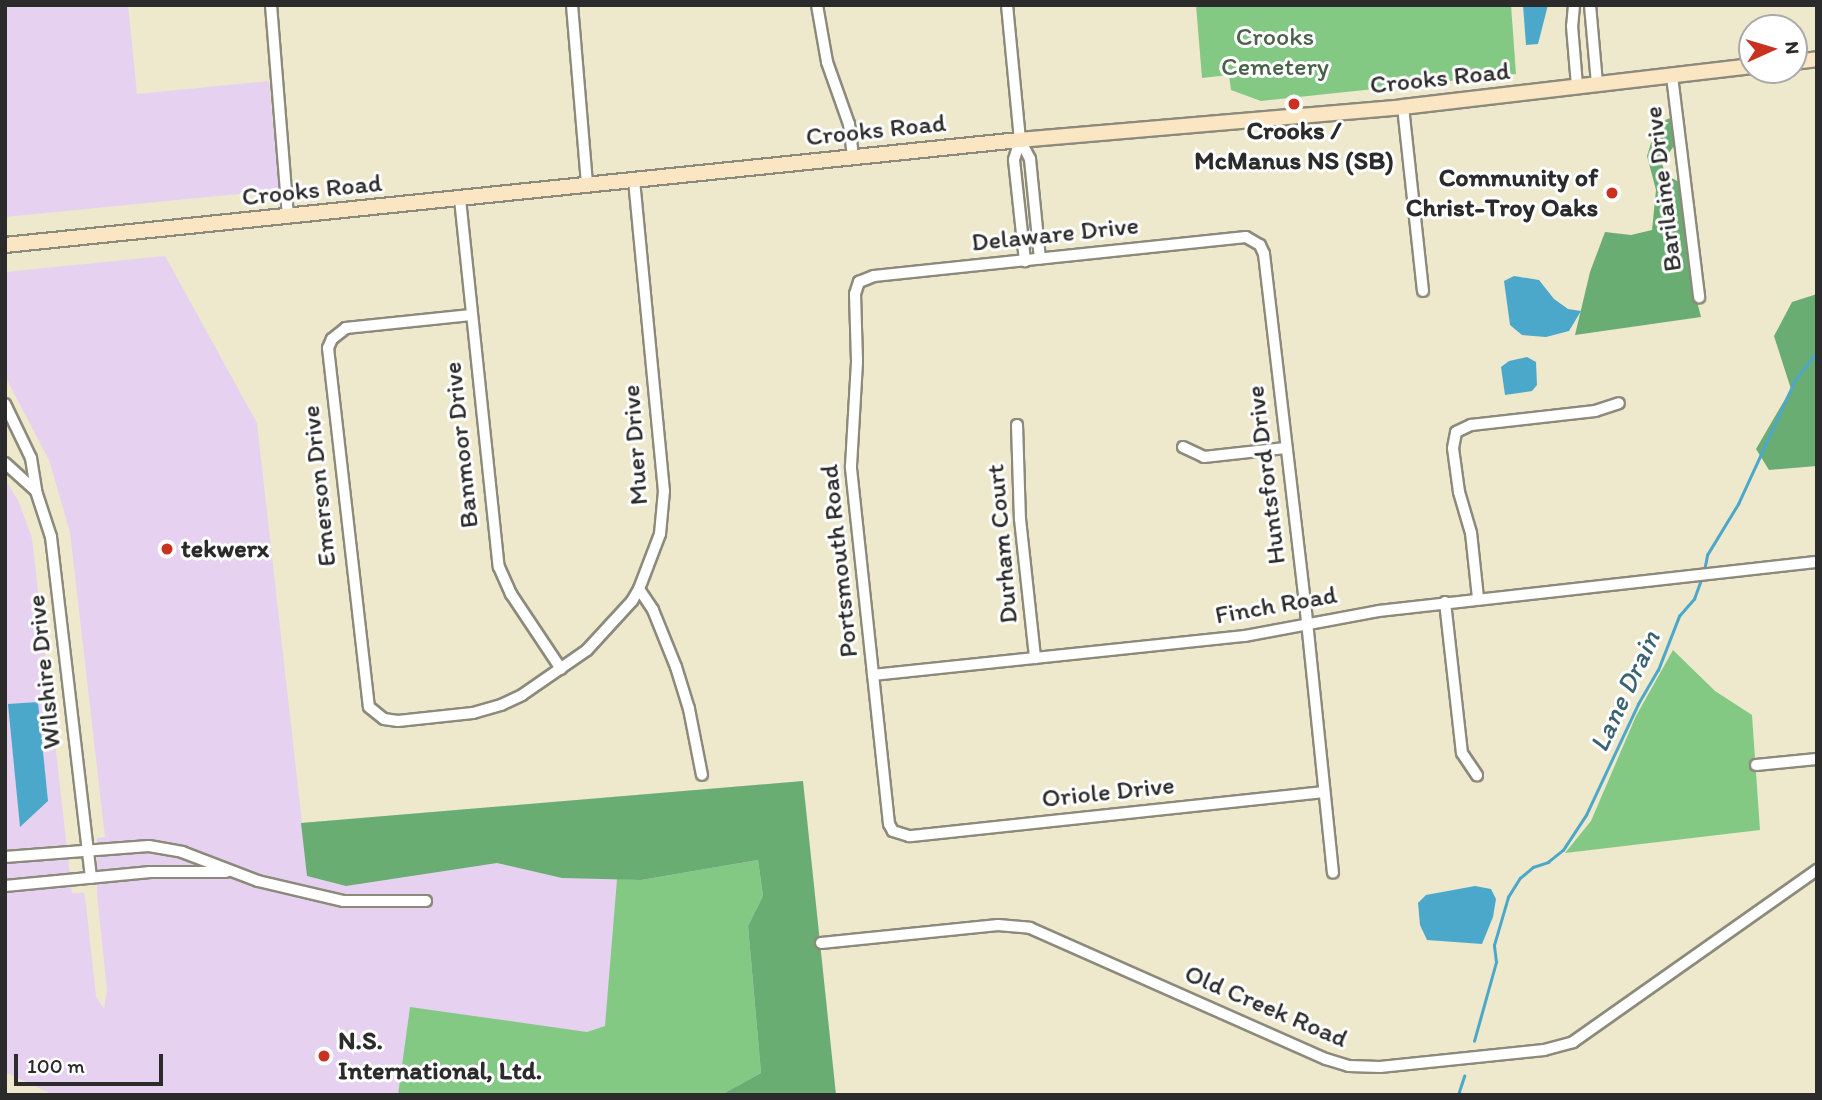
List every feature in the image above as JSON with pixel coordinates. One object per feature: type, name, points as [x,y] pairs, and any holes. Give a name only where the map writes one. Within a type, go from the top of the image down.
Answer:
[{"type":"main road","name":"Crooks Road","points":[[5,245],[1020,140],[1403,107],[1738,68]]},
{"type":"street","points":[[271,5],[288,217]]},
{"type":"street","points":[[572,5],[587,185]]},
{"type":"street","points":[[817,5],[827,62],[849,124],[853,158]]},
{"type":"street","points":[[1007,5],[1020,140],[1014,160],[1025,261]]},
{"type":"street","points":[[1574,5],[1572,26],[1577,86]]},
{"type":"street","points":[[1590,5],[1597,84]]},
{"type":"street","name":"Barilaine Drive","points":[[1672,76],[1699,298]]},
{"type":"street","points":[[1403,107],[1423,291]]},
{"type":"street","points":[[1020,140],[1030,159],[1040,259]]},
{"type":"street","name":"Muer Drive","points":[[561,669],[599,638],[639,589],[660,534],[664,491],[634,180]]},
{"type":"street","name":"Banmoor Drive","points":[[460,199],[499,567],[511,594],[561,669]]},
{"type":"street","name":"Delaware Drive","points":[[859,282],[874,276],[1246,237],[1256,241]]},
{"type":"street","name":"Huntsford Drive","points":[[1256,241],[1264,254],[1333,873]]},
{"type":"street","name":"Portsmouth Road","points":[[859,282],[855,294],[858,360],[850,453],[889,824],[896,833]]},
{"type":"street","name":"Emerson Drive","points":[[471,315],[346,328],[332,339],[328,348],[366,700],[373,712],[384,719],[427,718],[492,709],[522,695],[561,669]]},
{"type":"street","points":[[1478,598],[1471,533],[1459,492],[1453,448],[1457,432],[1471,425],[1595,411],[1619,403]]},
{"type":"street","name":"Wilshire Drive","points":[[5,404],[9,422],[31,458],[36,491],[46,516],[55,569],[91,878]]},
{"type":"street","name":"Durham Court","points":[[1017,425],[1020,519],[1035,658]]},
{"type":"street","points":[[1183,447],[1204,457],[1286,448]]},
{"type":"street","name":"Wilshire Drive","points":[[5,463],[36,491]]},
{"type":"street","name":"Finch Road","points":[[873,675],[1245,636],[1307,623],[1445,602],[1817,562]]},
{"type":"street","points":[[639,589],[653,610],[676,667],[689,709],[702,775]]},
{"type":"street","points":[[1445,602],[1462,753],[1477,775]]},
{"type":"street","points":[[1756,765],[1817,758]]},
{"type":"street","name":"Oriole Drive","points":[[896,833],[909,836],[1324,792]]},
{"type":"street","points":[[5,857],[131,846],[166,848],[198,856],[231,872],[343,901],[426,901]]},
{"type":"street","name":"Old Creek Road","points":[[821,943],[998,925],[1030,928],[1326,1059],[1349,1066],[1380,1067],[1544,1050],[1573,1042],[1817,870]]},
{"type":"street","points":[[5,886],[150,872],[231,872]]},
{"type":"shaded area","points":[[5,5],[128,5],[137,94],[269,81],[279,190],[5,217]]},
{"type":"shaded area","points":[[165,256],[257,423],[302,823],[803,781],[836,1095],[54,1095],[5,1072],[5,480],[18,500],[32,538],[72,893],[84,893],[85,896],[96,996],[104,1009],[107,990],[97,894],[97,838],[105,837],[70,532],[49,460],[5,376],[5,272]]},
{"type":"green space","name":"Crooks Cemetery","points":[[1196,5],[1511,5],[1516,74],[1261,101],[1231,90],[1229,75],[1202,78]]},
{"type":"green space","points":[[1673,117],[1677,141],[1662,164],[1666,175],[1681,183],[1692,282],[1701,317],[1575,335],[1590,272],[1605,232],[1631,235],[1652,230],[1656,190],[1647,156],[1657,123]]},
{"type":"green space","points":[[1817,294],[1817,466],[1769,470],[1756,449],[1791,389],[1774,336],[1792,302]]},
{"type":"green space","points":[[1673,650],[1715,691],[1752,715],[1760,830],[1565,853],[1591,821],[1636,716]]},
{"type":"green space","points":[[803,781],[836,1095],[721,1095],[761,1073],[748,926],[763,896],[758,860],[641,880],[562,878],[497,863],[346,886],[307,876],[301,823]]},
{"type":"green space","points":[[758,860],[763,896],[748,926],[761,1073],[721,1095],[398,1095],[410,1007],[587,1032],[605,1026],[617,879],[641,880]]},
{"type":"water","points":[[1523,5],[1548,5],[1538,44],[1526,45]]},
{"type":"water","points":[[1514,276],[1539,280],[1554,299],[1568,309],[1581,311],[1569,331],[1546,337],[1522,335],[1510,325],[1504,281]]},
{"type":"water","points":[[1527,357],[1536,362],[1537,385],[1532,391],[1505,395],[1501,367],[1509,361]]},
{"type":"water","points":[[38,702],[48,801],[20,827],[8,704]]},
{"type":"water","points":[[1475,886],[1491,889],[1496,899],[1493,917],[1482,944],[1427,940],[1420,925],[1418,903],[1426,895]]},
{"type":"waterway","name":"Lane Drain","points":[[1704,571],[1707,555],[1738,504],[1795,380],[1817,352]]},
{"type":"waterway","name":"Lane Drain","points":[[1474,1041],[1496,962],[1494,945],[1508,897],[1520,878],[1533,867],[1548,862],[1563,850],[1586,815],[1638,704],[1658,670],[1679,616],[1694,599],[1702,577]]},
{"type":"waterway","name":"Lane Drain","points":[[1458,1095],[1464,1076]]},
{"type":"place","name":"Crooks / McManus NS (SB)","points":[[1294,104]]},
{"type":"place","name":"Community of Christ-Troy Oaks","points":[[1612,193]]},
{"type":"place","name":"tekwerx","points":[[167,549]]},
{"type":"place","name":"N.S. International, Ltd.","points":[[324,1056]]}]
